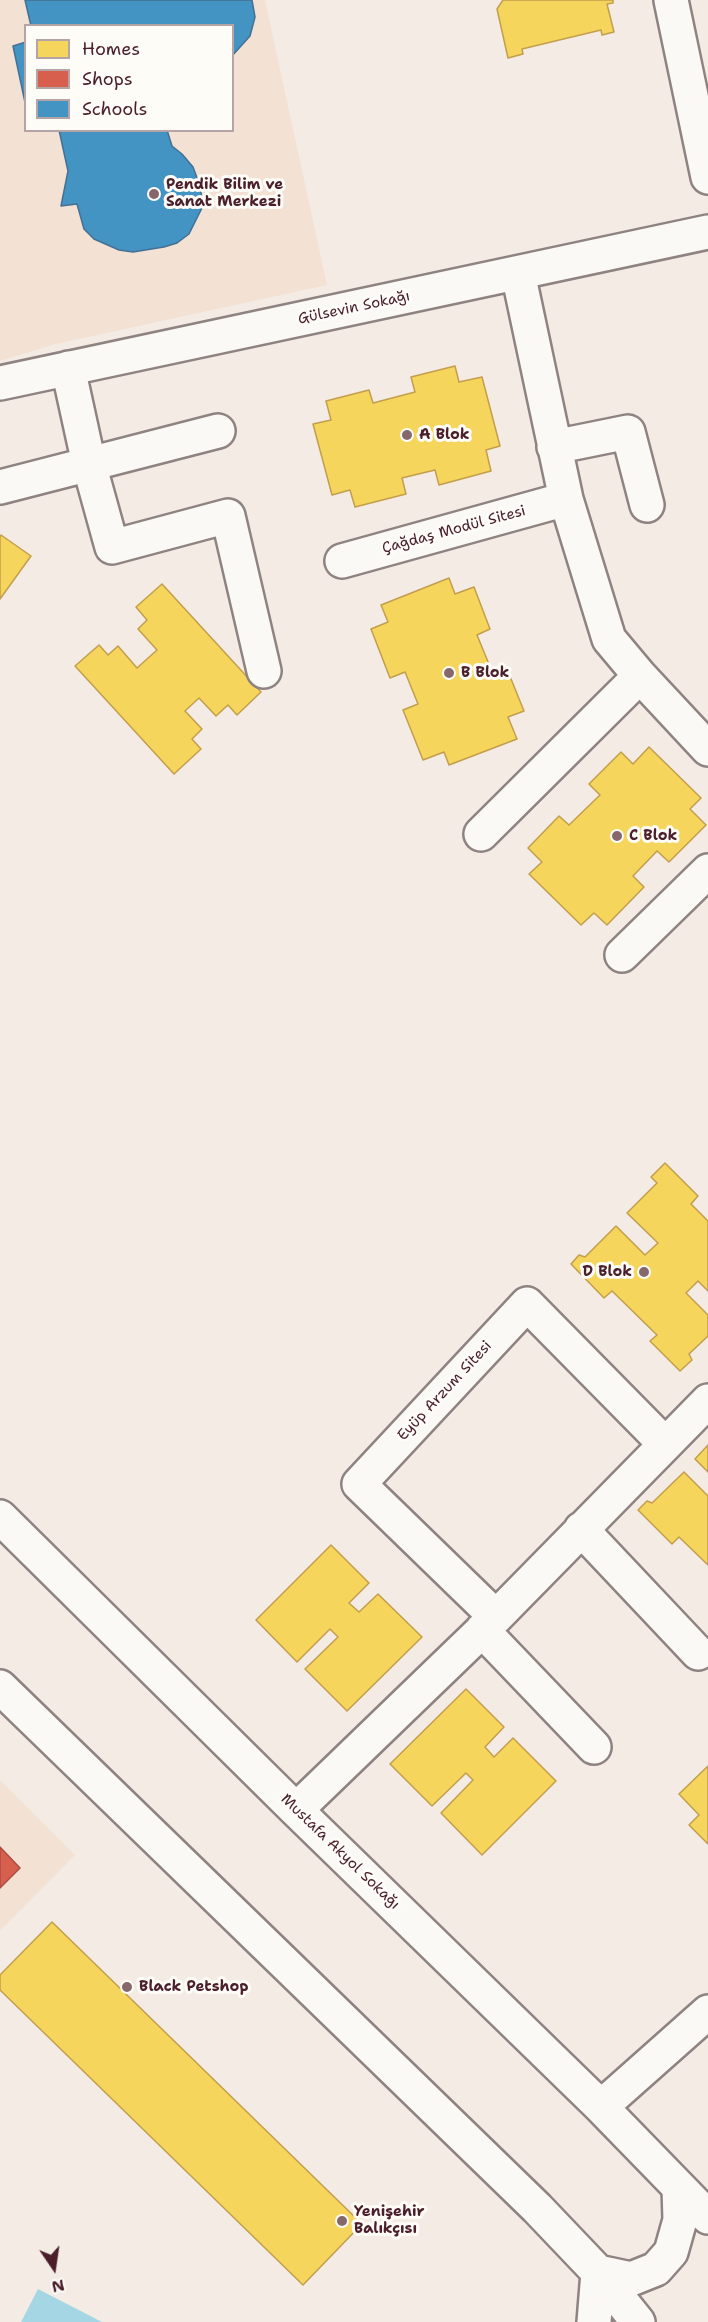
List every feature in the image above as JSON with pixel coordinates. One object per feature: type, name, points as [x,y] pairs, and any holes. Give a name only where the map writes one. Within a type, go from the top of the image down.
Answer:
[{"type":"street","points":[[671,0],[708,177]]},
{"type":"street","name":"Gülsevin Sokağı","points":[[0,383],[708,232]]},
{"type":"street","points":[[518,273],[566,500],[609,639],[640,676],[705,739]]},
{"type":"street","points":[[68,368],[89,464],[112,547],[228,516],[264,671]]},
{"type":"street","points":[[0,487],[218,431]]},
{"type":"street","points":[[554,447],[628,432],[647,505]]},
{"type":"street","name":"Çağdaş Modül Sitesi","points":[[342,561],[566,500]]},
{"type":"street","points":[[481,834],[640,676]]},
{"type":"street","points":[[622,955],[708,871]]},
{"type":"street","name":"Eyüp Arzum Sitesi","points":[[594,1748],[489,1623],[359,1484],[527,1304],[665,1444]]},
{"type":"street","points":[[296,1810],[489,1623],[708,1401]]},
{"type":"street","name":"Mustafa Akyol Sokağı","points":[[0,1517],[601,2107],[708,2217]]},
{"type":"street","points":[[581,1530],[698,1653]]},
{"type":"street","points":[[0,1687],[537,2208],[598,2272],[638,2322]]},
{"type":"street","points":[[601,2107],[708,2012]]},
{"type":"street","points":[[598,2272],[631,2279],[656,2269],[671,2252],[680,2220],[679,2187]]},
{"type":"street","points":[[594,2322],[598,2272]]},
{"type":"shaded area","name":"Pendik Bilim ve Sanat Merkezi","points":[[0,0],[265,0],[327,285],[56,344],[0,361]]},
{"type":"shaded area","points":[[0,1780],[75,1855],[0,1931]]},
{"type":"water","points":[[38,2289],[102,2322],[21,2322]]},
{"type":"building: Homes","points":[[503,0],[613,0],[613,3],[607,4],[614,32],[602,35],[601,30],[522,49],[523,54],[508,58],[497,9]]},
{"type":"building: Homes","name":"A Blok","points":[[455,366],[459,382],[482,377],[500,446],[486,450],[491,471],[439,485],[435,470],[402,478],[406,494],[355,507],[350,490],[332,495],[313,424],[331,420],[326,401],[369,390],[373,403],[415,392],[411,377]]},
{"type":"building: Homes","points":[[1,535],[31,556],[0,599],[0,537]]},
{"type":"building: Homes","name":"B Blok","points":[[449,578],[455,594],[474,587],[490,629],[477,635],[493,674],[507,669],[524,711],[508,717],[517,739],[449,765],[444,752],[423,760],[403,710],[418,704],[405,672],[390,678],[371,629],[388,622],[381,605]]},
{"type":"building: Homes","points":[[162,584],[261,692],[237,715],[228,705],[216,716],[199,698],[185,711],[202,729],[192,739],[201,749],[174,774],[75,666],[99,645],[108,655],[118,646],[137,668],[157,650],[138,629],[147,620],[136,607]]},
{"type":"building: Homes","name":"C Blok","points":[[649,747],[701,798],[690,809],[706,825],[669,862],[657,851],[633,876],[644,887],[607,925],[594,913],[581,925],[529,874],[542,862],[528,848],[559,816],[569,825],[600,795],[589,784],[621,752],[633,764]]},
{"type":"building: Homes","name":"D Blok","points":[[665,1163],[698,1196],[691,1204],[708,1221],[708,1291],[698,1281],[686,1293],[708,1315],[708,1336],[689,1354],[692,1360],[680,1371],[650,1341],[657,1335],[612,1291],[604,1298],[571,1264],[579,1255],[585,1257],[616,1226],[645,1255],[658,1243],[627,1213],[657,1183],[651,1177]]},
{"type":"building: Homes","points":[[708,1445],[708,1472],[695,1459]]},
{"type":"building: Homes","points":[[684,1472],[708,1496],[708,1565],[679,1537],[672,1544],[638,1510],[647,1501],[652,1503]]},
{"type":"building: Homes","points":[[331,1545],[369,1583],[349,1603],[359,1612],[378,1594],[422,1637],[347,1711],[305,1669],[338,1637],[330,1629],[297,1662],[256,1620]]},
{"type":"building: Homes","points":[[466,1689],[504,1727],[485,1747],[494,1757],[513,1738],[556,1781],[482,1855],[441,1813],[473,1780],[466,1773],[432,1806],[390,1764]]},
{"type":"building: Homes","points":[[708,1766],[708,1844],[689,1825],[699,1815],[679,1794]]},
{"type":"building: Homes","points":[[52,1922],[362,2224],[303,2285],[0,1990],[0,1975]]},
{"type":"building: Shops","points":[[0,1847],[20,1868],[0,1888]]},
{"type":"building: Schools","points":[[25,0],[252,0],[255,17],[250,36],[234,54],[234,24],[31,24]]},
{"type":"building: Schools","points":[[24,43],[24,98],[13,46]]},
{"type":"building: Schools","points":[[59,132],[168,132],[172,146],[193,167],[200,186],[203,206],[189,234],[177,243],[133,252],[119,250],[94,239],[84,229],[77,204],[61,206],[68,171]]},
{"type":"place","name":"Pendik Bilim ve Sanat Merkezi","points":[[154,194]]},
{"type":"place","name":"A Blok","points":[[407,435]]},
{"type":"place","name":"B Blok","points":[[449,673]]},
{"type":"place","name":"C Blok","points":[[617,836]]},
{"type":"place","name":"D Blok","points":[[644,1272]]},
{"type":"place","name":"Black Petshop","points":[[127,1987]]},
{"type":"place","name":"Yenişehir Balıkçısı","points":[[342,2221]]}]
